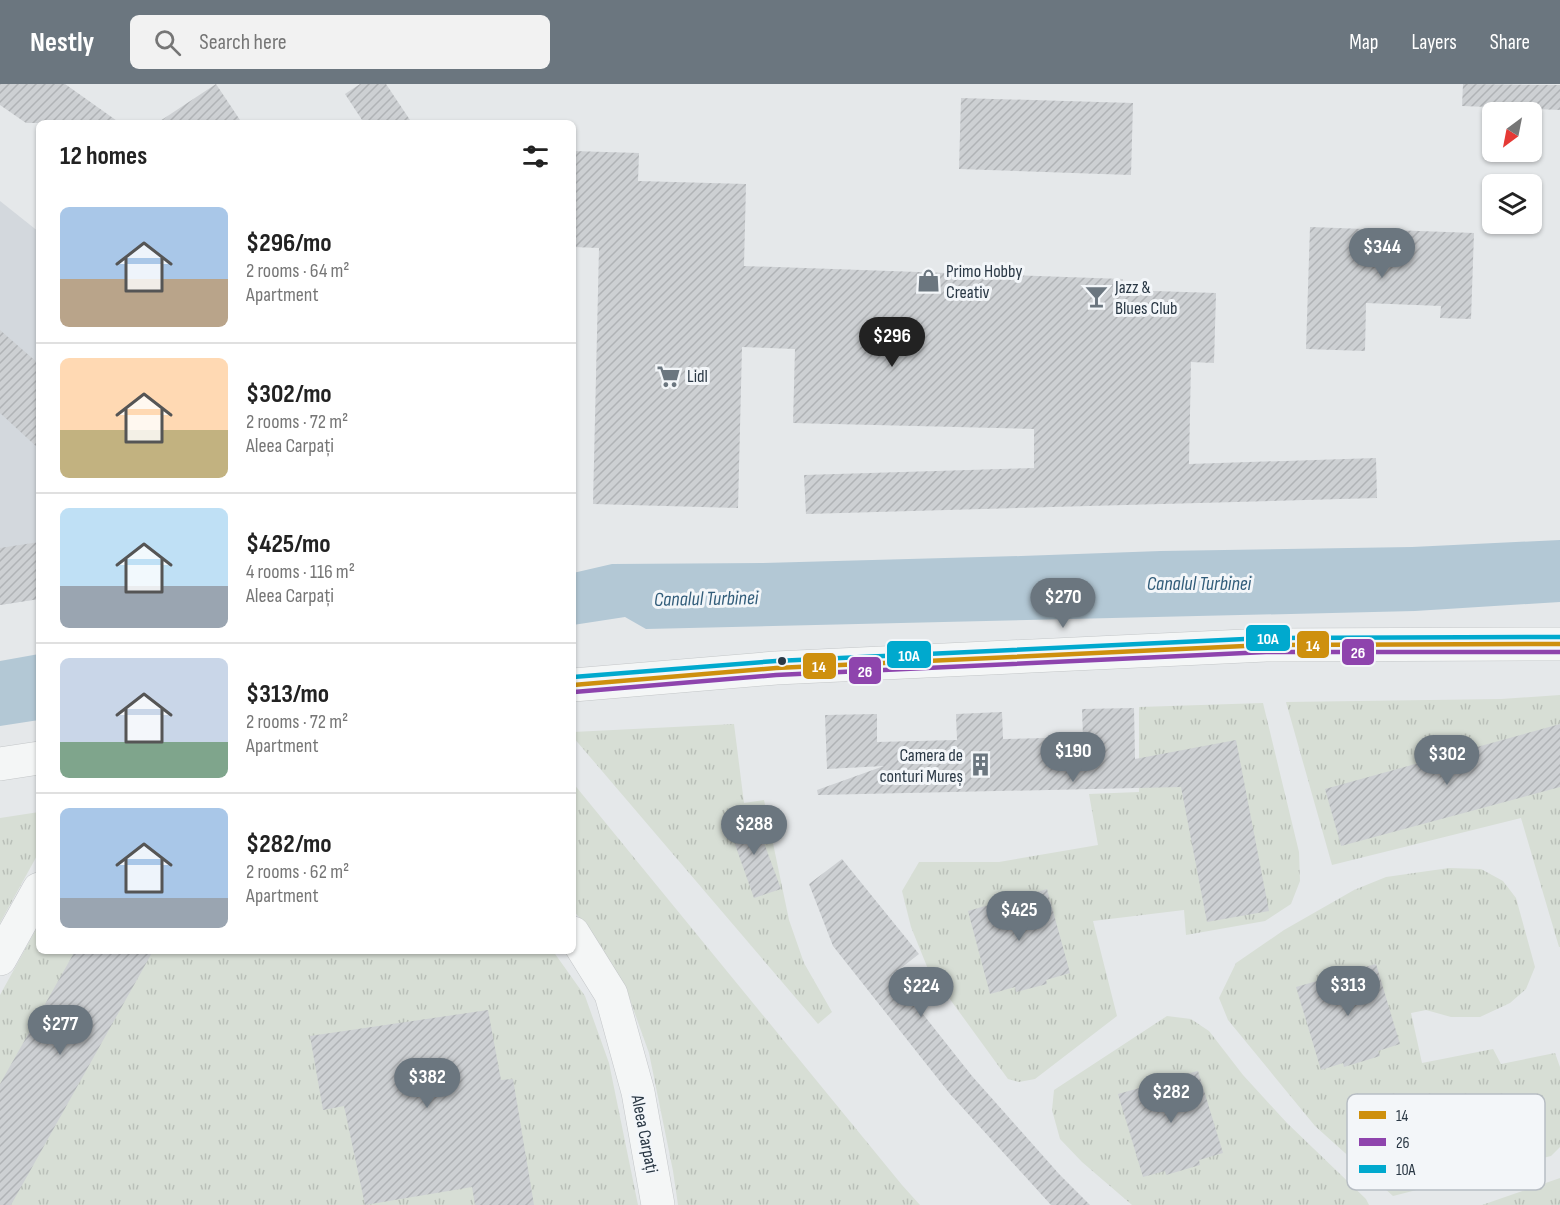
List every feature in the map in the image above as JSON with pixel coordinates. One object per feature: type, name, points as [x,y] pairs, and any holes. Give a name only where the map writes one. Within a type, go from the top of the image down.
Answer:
[{"type":"street","points":[[576,686],[776,668],[1266,645],[1560,644]]},
{"type":"street","points":[[0,764],[36,758]]},
{"type":"street","points":[[0,959],[36,894]]},
{"type":"street","name":"Aleea Carpați","points":[[576,938],[611,994],[638,1092],[658,1205]]},
{"type":"shaded area","points":[[0,201],[36,230],[36,599],[0,605]]},
{"type":"green space","points":[[1560,695],[1560,947],[1521,818],[1332,865],[1286,702],[1501,699]]},
{"type":"green space","points":[[1263,703],[1299,852],[1300,881],[1291,904],[1265,921],[1186,935],[1184,910],[1093,921],[1117,1016],[1035,1079],[1019,1082],[1008,1079],[928,969],[911,927],[902,891],[919,862],[999,862],[1098,845],[1089,794],[1139,792],[1139,707]]},
{"type":"green space","points":[[734,724],[744,803],[764,800],[789,920],[804,963],[832,1012],[818,1024],[576,741],[576,732]]},
{"type":"green space","points":[[576,787],[920,1205],[678,1205],[649,1053],[625,986],[576,914]]},
{"type":"green space","points":[[36,812],[36,857],[0,923],[0,818]]},
{"type":"green space","points":[[1449,868],[1481,869],[1503,881],[1516,898],[1535,967],[1526,989],[1510,1003],[1480,1017],[1451,1017],[1426,1010],[1411,1013],[1422,1063],[1493,1049],[1501,1064],[1555,1053],[1560,1067],[1560,1147],[1551,1156],[1545,1158],[1545,1094],[1347,1094],[1347,1155],[1315,1126],[1228,1020],[1219,998],[1236,963],[1284,930],[1354,890],[1386,877]]},
{"type":"green space","points":[[36,929],[36,954],[555,954],[585,996],[609,1063],[638,1205],[0,1205],[0,995]]},
{"type":"green space","points":[[1167,1016],[1191,1019],[1209,1031],[1243,1075],[1287,1123],[1347,1181],[1347,1190],[1357,1190],[1369,1205],[1132,1205],[1082,1162],[1060,1139],[1052,1110],[1054,1090]]},
{"type":"green space","points":[[1560,1178],[1560,1205],[1482,1205],[1525,1190],[1545,1190],[1545,1183]]},
{"type":"green space","points":[[1386,1190],[1417,1190],[1393,1196]]},
{"type":"water","name":"Canalul Turbinei","points":[[1560,540],[1560,602],[1415,611],[646,629],[625,617],[576,625],[576,572],[612,564],[763,563],[1161,551],[1412,547]]},
{"type":"water","points":[[36,655],[36,720],[0,726],[0,661]]},
{"type":"building","points":[[0,84],[65,84],[116,120],[36,120],[36,123],[26,123],[0,105]]},
{"type":"building","points":[[216,84],[240,120],[162,120]]},
{"type":"building","points":[[360,84],[386,84],[410,120],[362,120],[345,94]]},
{"type":"building","points":[[1463,84],[1560,85],[1560,110],[1542,109],[1542,102],[1482,102],[1482,107],[1462,106]]},
{"type":"building","points":[[961,98],[1133,103],[1131,175],[959,169]]},
{"type":"building","points":[[576,151],[639,153],[638,181],[746,184],[744,266],[1123,279],[1123,290],[1216,293],[1214,363],[1191,362],[1189,464],[1376,458],[1377,498],[806,514],[804,475],[1034,468],[1034,429],[793,423],[795,349],[742,347],[738,508],[593,504],[599,248],[576,247]]},
{"type":"building","points":[[1310,227],[1474,233],[1471,319],[1440,318],[1441,306],[1366,303],[1365,351],[1306,349]]},
{"type":"building","points":[[0,330],[36,361],[36,446],[0,413]]},
{"type":"building","points":[[36,542],[36,599],[0,605],[0,548]]},
{"type":"building","name":"Camera de conturi Mureș","points":[[1134,708],[1135,759],[1236,740],[1269,911],[1207,922],[1181,787],[818,795],[817,790],[884,766],[827,769],[825,715],[877,714],[877,742],[957,740],[956,714],[1002,712],[1003,739],[1083,737],[1082,709]]},
{"type":"building","points":[[1560,724],[1560,787],[1341,846],[1325,789]]},
{"type":"building","points":[[753,813],[781,889],[754,898],[727,822]]},
{"type":"building","points":[[842,859],[919,954],[892,975],[972,1076],[1060,1175],[1090,1205],[1051,1205],[950,1094],[833,946],[809,884]]},
{"type":"building","points":[[1047,889],[1070,973],[1046,980],[1047,984],[1016,992],[1015,987],[990,994],[968,911],[992,904],[991,901],[1025,891],[1027,895]]},
{"type":"building","points":[[73,954],[151,954],[11,1205],[0,1205],[0,1084]]},
{"type":"building","points":[[1376,964],[1400,1044],[1378,1051],[1380,1056],[1344,1067],[1343,1063],[1321,1070],[1296,987],[1324,979],[1322,975],[1353,966],[1354,970]]},
{"type":"building","points":[[488,1010],[501,1080],[513,1079],[534,1205],[475,1205],[472,1187],[365,1205],[344,1106],[323,1110],[310,1036]]},
{"type":"building","points":[[1198,1071],[1223,1153],[1199,1160],[1200,1165],[1166,1175],[1165,1171],[1143,1177],[1118,1094],[1143,1087],[1142,1083],[1176,1073],[1178,1076]]},
{"type":"transit line","name":"10A","points":[[576,677],[776,661],[1266,638],[1560,637]]},
{"type":"transit line","name":"14","points":[[576,685],[776,668],[1266,645],[1560,644]]},
{"type":"transit line","name":"26","points":[[576,692],[776,675],[1266,652],[1560,652]]},
{"type":"place","name":"Primo Hobby Creativ","points":[[928,281]]},
{"type":"place","name":"Jazz & Blues Club","points":[[1097,297]]},
{"type":"place","name":"Lidl","points":[[669,376]]},
{"type":"place","name":"Camera de conturi Mureș","points":[[981,765]]}]
